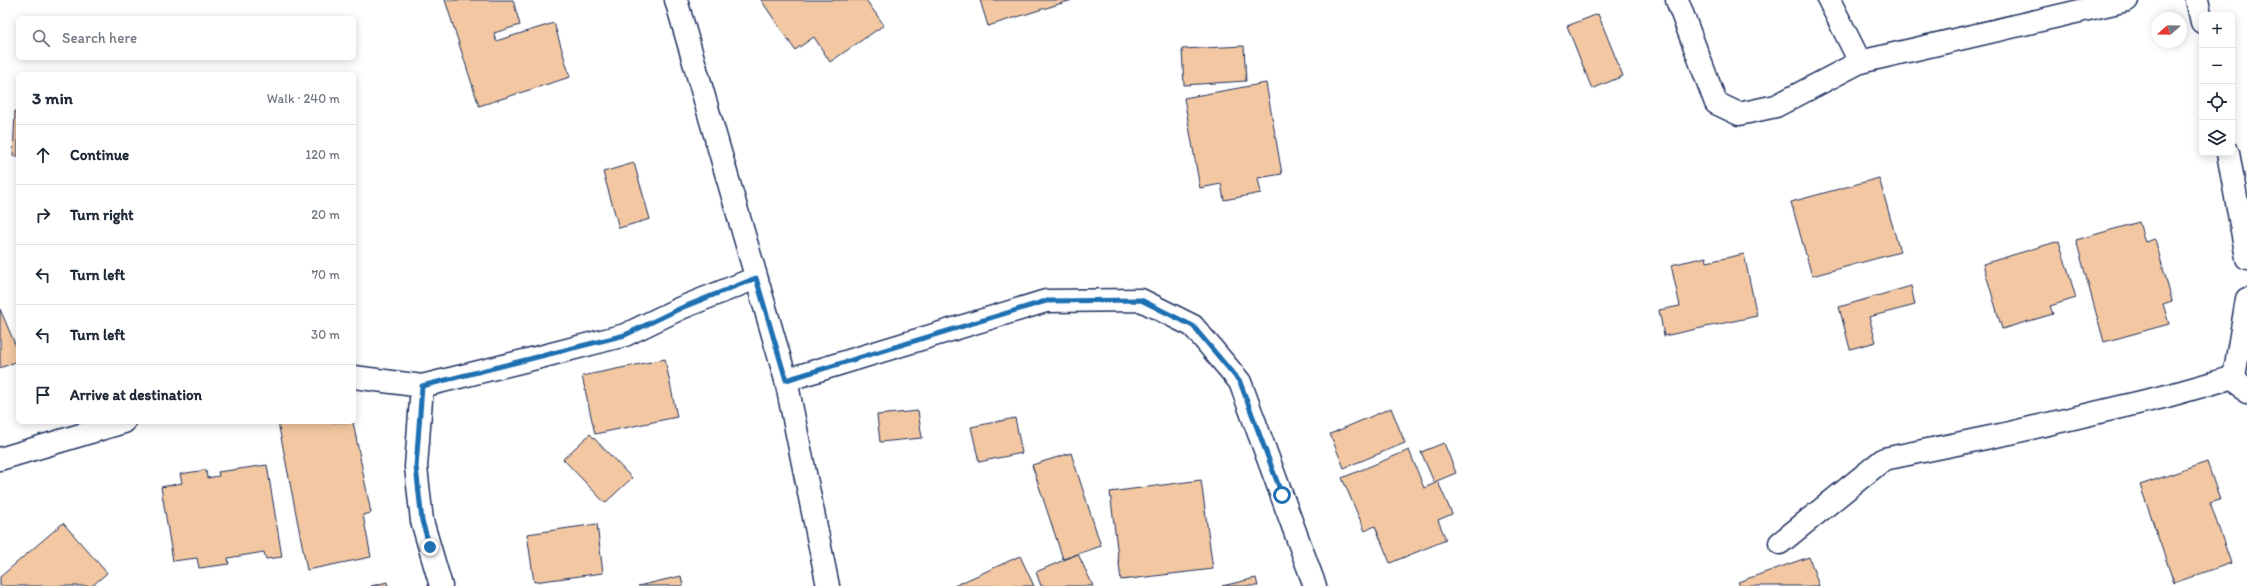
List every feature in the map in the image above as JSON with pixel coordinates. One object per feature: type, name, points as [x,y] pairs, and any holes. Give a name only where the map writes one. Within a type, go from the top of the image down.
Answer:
[{"type":"street","points":[[676,0],[786,380],[828,586]]},
{"type":"street","points":[[1676,0],[1716,103],[1739,114],[1776,106],[1860,62],[2127,0]]},
{"type":"street","points":[[1829,0],[1860,62]]},
{"type":"street","points":[[2198,0],[2200,12]]},
{"type":"street","points":[[2229,156],[2247,258]]},
{"type":"street","points":[[356,377],[422,386],[625,335],[681,308],[756,278]]},
{"type":"street","points":[[786,380],[1046,301],[1141,300],[1193,326],[1240,382],[1314,586]]},
{"type":"street","points":[[1780,543],[1884,459],[2010,434],[2167,396],[2240,384],[2247,300]]},
{"type":"street","points":[[422,386],[416,467],[422,521],[441,586]]},
{"type":"street","points":[[0,459],[117,424]]},
{"type":"building","points":[[445,0],[513,0],[520,25],[494,33],[496,41],[554,23],[570,77],[479,106]]},
{"type":"building","points":[[761,0],[866,0],[884,25],[830,62],[814,37],[795,50]]},
{"type":"building","points":[[980,0],[1072,0],[988,26]]},
{"type":"building","points":[[1598,14],[1623,76],[1592,89],[1567,26]]},
{"type":"building","points":[[1244,46],[1246,81],[1184,85],[1182,49]]},
{"type":"building","points":[[1266,83],[1282,174],[1258,178],[1261,193],[1224,200],[1221,184],[1200,188],[1184,98]]},
{"type":"building","points":[[15,111],[16,156],[13,156]]},
{"type":"building","points":[[634,163],[650,219],[619,228],[603,172]]},
{"type":"building","points":[[1879,178],[1900,252],[1812,276],[1791,202]]},
{"type":"building","points":[[2139,222],[2145,242],[2155,239],[2172,301],[2163,304],[2169,324],[2104,342],[2076,240]]},
{"type":"building","points":[[2059,241],[2076,298],[2050,306],[2053,314],[2002,329],[1983,264]]},
{"type":"building","points":[[1744,254],[1757,316],[1664,336],[1659,310],[1680,306],[1671,265],[1706,257],[1707,262]]},
{"type":"building","points":[[1911,286],[1915,305],[1869,317],[1876,342],[1850,349],[1839,307]]},
{"type":"building","points":[[0,309],[16,346],[16,362],[0,368]]},
{"type":"building","points":[[665,359],[677,417],[595,434],[582,376]]},
{"type":"building","points":[[1391,408],[1405,443],[1344,468],[1330,434]]},
{"type":"building","points":[[918,411],[922,438],[880,442],[877,415]]},
{"type":"building","points":[[1015,418],[1022,453],[979,462],[971,427]]},
{"type":"building","points":[[278,424],[353,424],[371,513],[363,515],[371,557],[307,570]]},
{"type":"building","points":[[590,434],[632,478],[605,503],[563,459]]},
{"type":"building","points":[[1444,443],[1456,473],[1434,482],[1421,452]]},
{"type":"building","points":[[1409,450],[1424,488],[1438,482],[1452,514],[1438,520],[1446,540],[1390,563],[1375,526],[1365,531],[1342,478]]},
{"type":"building","points":[[1071,453],[1101,546],[1063,559],[1032,465]]},
{"type":"building","points":[[2207,462],[2220,500],[2210,503],[2231,563],[2174,583],[2140,485]]},
{"type":"building","points":[[267,465],[282,557],[266,559],[264,552],[228,558],[229,564],[199,568],[197,558],[173,561],[161,487],[182,483],[180,474],[206,470],[207,478],[219,476],[218,472]]},
{"type":"building","points":[[1201,480],[1213,569],[1121,580],[1110,492]]},
{"type":"building","points":[[63,523],[107,573],[92,586],[0,586],[0,577]]},
{"type":"building","points":[[597,524],[603,573],[534,582],[527,534]]},
{"type":"building","points":[[1078,554],[1093,586],[1041,586],[1036,572]]},
{"type":"building","points":[[1020,556],[1034,586],[954,586]]},
{"type":"building","points":[[1809,557],[1819,586],[1740,586],[1738,582]]},
{"type":"building","points":[[681,576],[683,586],[638,586]]},
{"type":"building","points":[[1256,578],[1258,586],[1222,586]]},
{"type":"building","points":[[387,582],[388,586],[371,586]]},
{"type":"route","points":[[430,547],[422,521],[416,467],[422,386],[625,335],[681,308],[756,278],[786,380],[1046,301],[1141,300],[1193,326],[1240,382],[1282,495]]}]
